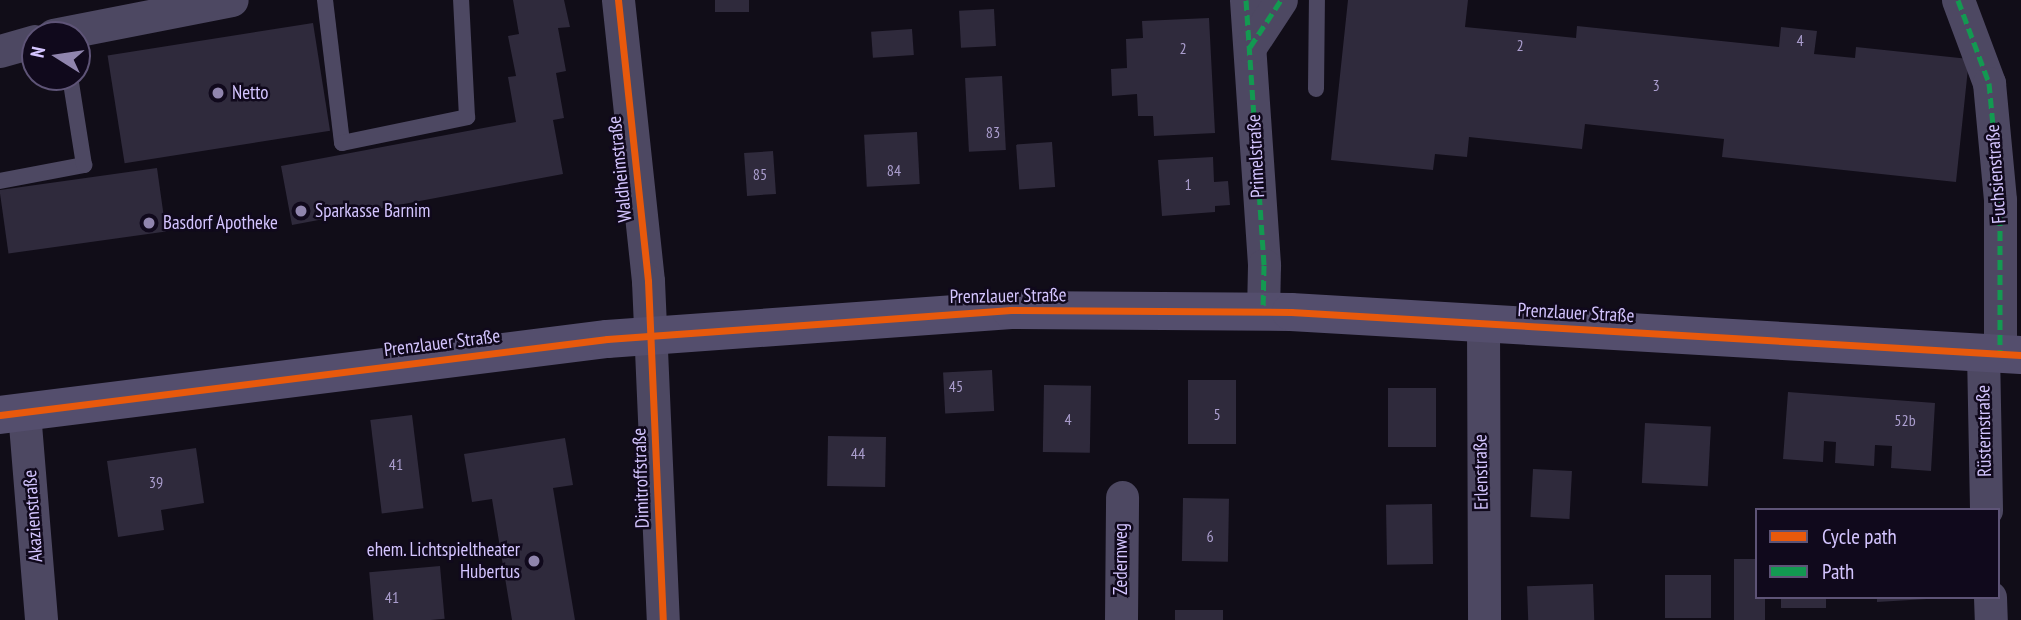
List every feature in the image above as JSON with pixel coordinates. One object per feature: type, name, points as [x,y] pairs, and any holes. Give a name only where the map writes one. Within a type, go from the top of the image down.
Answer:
[{"type":"main road","name":"Prenzlauer Straße","points":[[12,413],[651,335],[1011,310],[1262,312],[2001,353]]},
{"type":"street","points":[[91,28],[232,0]]},
{"type":"street","name":"Waldheimstraße","points":[[618,0],[651,335]]},
{"type":"street","name":"Primelstraße","points":[[1247,0],[1264,265],[1262,312]]},
{"type":"street","points":[[1250,47],[1281,0]]},
{"type":"street","name":"Fuchsienstraße","points":[[1958,0],[1989,83],[2000,200],[2001,353]]},
{"type":"street","points":[[0,51],[21,45]]},
{"type":"street","name":"Erlenstraße","points":[[1483,323],[1483,620]]},
{"type":"street","name":"Dimitroffstraße","points":[[651,335],[663,620]]},
{"type":"street","name":"Rüsternstraße","points":[[1986,508],[2001,353]]},
{"type":"street","name":"Akazienstraße","points":[[12,413],[41,620]]},
{"type":"street","name":"Zedernweg","points":[[1121,620],[1122,497]]},
{"type":"street","points":[[1990,599],[1991,620]]},
{"type":"lane","points":[[325,0],[342,143],[467,117],[461,0]]},
{"type":"lane","points":[[1316,89],[1317,0]]},
{"type":"lane","points":[[0,181],[84,165],[72,91]]},
{"type":"building","points":[[513,0],[564,0],[570,27],[558,28],[566,71],[556,73],[564,118],[553,120],[563,174],[292,225],[281,166],[516,122],[508,77],[516,76],[508,36],[519,34]]},
{"type":"building","points":[[715,0],[749,0],[749,12],[715,12]]},
{"type":"building","points":[[1348,0],[1468,0],[1465,27],[1576,38],[1577,26],[1779,47],[1781,27],[1817,31],[1814,54],[1855,58],[1856,47],[1969,59],[1956,182],[1722,157],[1724,139],[1585,124],[1582,149],[1469,137],[1467,157],[1435,154],[1433,170],[1331,160]]},
{"type":"building","points":[[994,9],[996,46],[961,48],[959,11]]},
{"type":"building","points":[[1209,18],[1215,133],[1154,136],[1153,116],[1138,116],[1137,94],[1112,96],[1111,69],[1127,68],[1126,39],[1143,38],[1142,21]]},
{"type":"building","name":"Netto","points":[[313,23],[330,131],[125,163],[108,56]]},
{"type":"building","points":[[912,29],[914,55],[873,58],[871,32]]},
{"type":"building","points":[[1002,76],[1006,150],[969,152],[965,78]]},
{"type":"building","points":[[917,132],[920,184],[867,187],[864,135]]},
{"type":"building","points":[[1052,142],[1055,187],[1019,189],[1016,145]]},
{"type":"building","points":[[773,151],[776,194],[747,196],[744,153]]},
{"type":"building","points":[[1213,157],[1214,182],[1228,181],[1230,205],[1215,206],[1215,212],[1162,216],[1158,160]]},
{"type":"building","points":[[157,168],[166,231],[8,254],[0,190]]},
{"type":"building","points":[[992,370],[994,411],[945,414],[943,373]]},
{"type":"building","points":[[1188,380],[1236,380],[1236,444],[1188,444]]},
{"type":"building","points":[[1044,385],[1091,386],[1090,453],[1043,452]]},
{"type":"building","points":[[1388,388],[1436,388],[1436,447],[1388,447]]},
{"type":"building","points":[[1788,392],[1935,403],[1931,471],[1891,468],[1892,446],[1875,445],[1874,466],[1835,463],[1836,442],[1824,441],[1823,462],[1783,459]]},
{"type":"building","points":[[412,415],[423,508],[382,513],[370,420]]},
{"type":"building","points":[[1645,423],[1711,426],[1708,486],[1642,483]]},
{"type":"building","points":[[828,436],[886,437],[885,487],[827,486]]},
{"type":"building","name":"ehem. Lichtspieltheater Hubertus","points":[[565,438],[573,485],[553,488],[575,620],[512,620],[492,499],[472,502],[464,454]]},
{"type":"building","points":[[196,448],[204,503],[161,510],[164,530],[118,537],[107,461]]},
{"type":"building","points":[[1533,469],[1572,471],[1569,519],[1530,517]]},
{"type":"building","points":[[1183,498],[1229,499],[1228,562],[1182,561]]},
{"type":"building","points":[[1432,504],[1433,564],[1387,565],[1386,505]]},
{"type":"building","points":[[1734,559],[1755,559],[1755,599],[1765,599],[1765,620],[1734,620]]},
{"type":"building","points":[[440,566],[445,619],[373,620],[369,572]]},
{"type":"building","points":[[1665,575],[1711,575],[1711,618],[1665,618]]},
{"type":"building","points":[[1593,584],[1594,620],[1528,620],[1527,586]]},
{"type":"building","points":[[1781,599],[1826,599],[1826,608],[1781,608]]},
{"type":"building","points":[[1877,599],[1927,599],[1877,602]]},
{"type":"building","points":[[1175,610],[1223,610],[1223,620],[1175,620]]},
{"type":"marked path","points":[[1246,0],[1264,265],[1263,311]]},
{"type":"marked path","points":[[1250,47],[1281,0]]},
{"type":"marked path","points":[[1958,0],[1989,83],[2000,200],[2000,353]]},
{"type":"cycle path","points":[[618,0],[648,281],[663,620]]},
{"type":"cycle path","points":[[0,415],[607,339],[1011,310],[1291,312],[2021,355]]},
{"type":"place","name":"Netto","points":[[218,93]]},
{"type":"place","name":"Sparkasse Barnim","points":[[301,211]]},
{"type":"place","name":"Basdorf Apotheke","points":[[149,223]]},
{"type":"place","name":"ehem. Lichtspieltheater Hubertus","points":[[534,561]]}]
